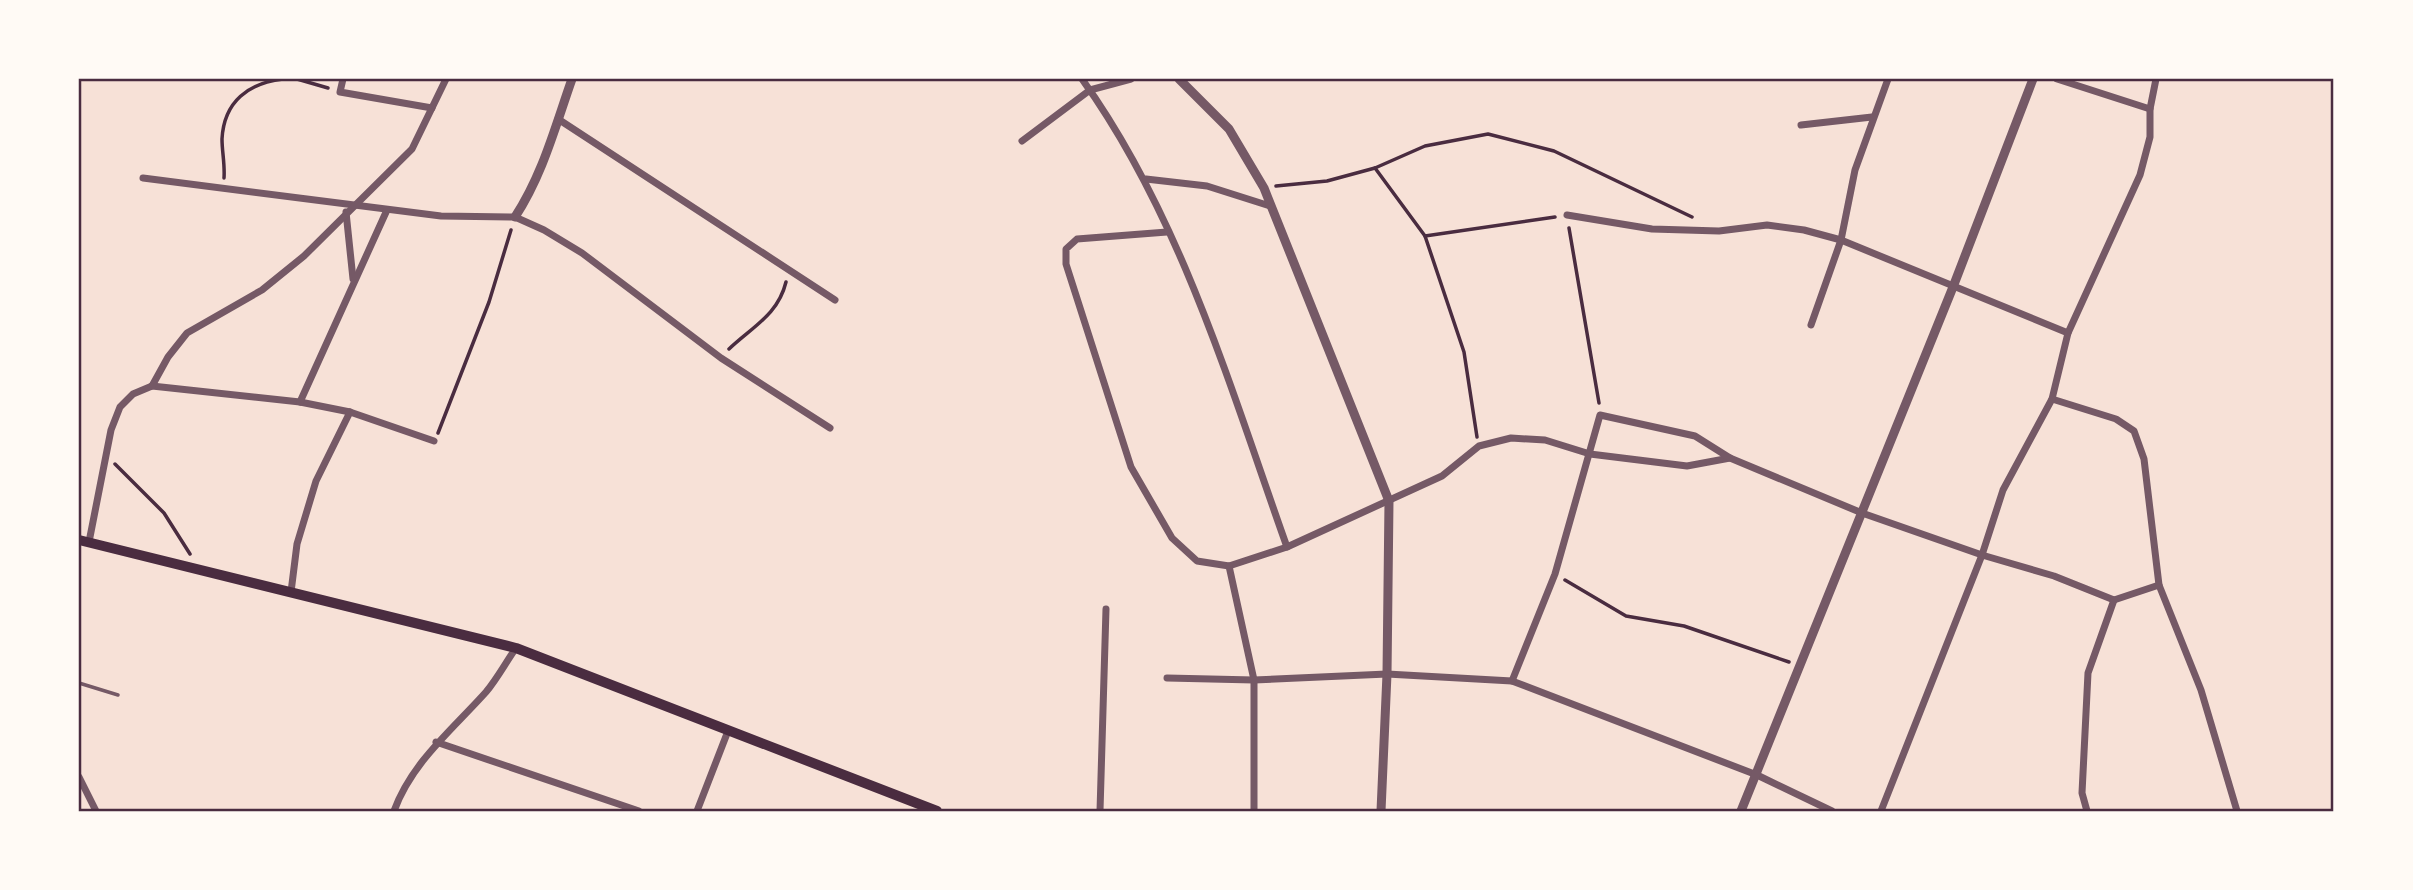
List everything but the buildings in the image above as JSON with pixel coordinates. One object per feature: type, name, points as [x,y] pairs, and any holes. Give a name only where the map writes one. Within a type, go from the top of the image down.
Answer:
[{"type":"main road","points":[[84,541],[516,648],[937,811]]},
{"type":"street","points":[[343,79],[340,92],[432,108]]},
{"type":"street","points":[[152,386],[168,356],[187,333],[262,290],[304,256],[348,209],[412,149],[446,79]]},
{"type":"street","points":[[515,217],[533,190],[544,164],[572,79]]},
{"type":"street","points":[[1082,79],[1146,180],[1213,337],[1287,547]]},
{"type":"street","points":[[1022,141],[1090,90],[1131,79]]},
{"type":"street","points":[[1179,79],[1229,129],[1264,188],[1389,501],[1387,674],[1381,811]]},
{"type":"street","points":[[1811,325],[1841,240],[1855,170],[1888,79]]},
{"type":"street","points":[[1741,811],[1953,288],[2033,79]]},
{"type":"street","points":[[2057,79],[2150,109]]},
{"type":"street","points":[[1881,811],[1982,555],[2003,490],[2052,399],[2068,333],[2140,175],[2150,137],[2150,109],[2156,79]]},
{"type":"street","points":[[1801,125],[1872,117]]},
{"type":"street","points":[[558,119],[835,300]]},
{"type":"street","points":[[143,178],[348,209],[450,217],[515,217],[544,230],[582,253],[720,358],[830,428]]},
{"type":"street","points":[[1146,180],[1207,186],[1270,205]]},
{"type":"street","points":[[348,209],[354,280]]},
{"type":"street","points":[[300,402],[387,211]]},
{"type":"street","points":[[1567,215],[1652,229],[1719,231],[1767,225],[1804,230],[1841,240],[2068,333]]},
{"type":"street","points":[[1167,232],[1077,239],[1066,249],[1066,264],[1131,467],[1172,538],[1197,561],[1229,566],[1287,547],[1442,476],[1479,446],[1511,438],[1545,440],[1590,454],[1687,467],[1730,458]]},
{"type":"street","points":[[84,541],[111,430],[120,407],[133,394],[152,386],[300,402],[350,412],[434,441]]},
{"type":"street","points":[[2052,399],[2116,419],[2133,431],[2144,459],[2159,585],[2201,690],[2237,811]]},
{"type":"street","points":[[291,592],[297,544],[316,481],[350,412]]},
{"type":"street","points":[[1512,681],[1555,574],[1600,415],[1695,436],[1730,458],[1862,513],[1982,555],[2054,576],[2114,600],[2159,585]]},
{"type":"street","points":[[1229,566],[1254,680],[1254,811]]},
{"type":"street","points":[[2087,811],[2082,793],[2088,673],[2114,600]]},
{"type":"street","points":[[1100,811],[1106,609]]},
{"type":"street","points":[[394,811],[399,798],[436,742],[487,691],[516,648]]},
{"type":"street","points":[[1167,678],[1254,680],[1387,674],[1512,681],[1757,775],[1832,811]]},
{"type":"street","points":[[697,811],[728,731]]},
{"type":"street","points":[[436,742],[639,811]]},
{"type":"street","points":[[79,777],[96,811]]},
{"type":"lane","points":[[79,684],[118,695]]},
{"type":"path","points":[[223,188],[226,160],[222,139],[229,114],[240,94],[259,82],[283,79]]},
{"type":"path","points":[[297,79],[340,92]]},
{"type":"path","points":[[1264,188],[1327,181],[1375,168],[1425,146],[1488,134],[1554,151],[1695,219]]},
{"type":"path","points":[[1375,168],[1425,236],[1464,352],[1479,446]]},
{"type":"path","points":[[1425,236],[1567,215],[1596,374],[1600,415]]},
{"type":"path","points":[[434,441],[446,418],[489,302],[515,217]]},
{"type":"path","points":[[720,358],[743,336],[763,323],[780,302],[786,284],[784,265]]},
{"type":"path","points":[[107,455],[163,513],[199,568]]},
{"type":"path","points":[[1555,574],[1626,616],[1684,626],[1801,666]]}]
